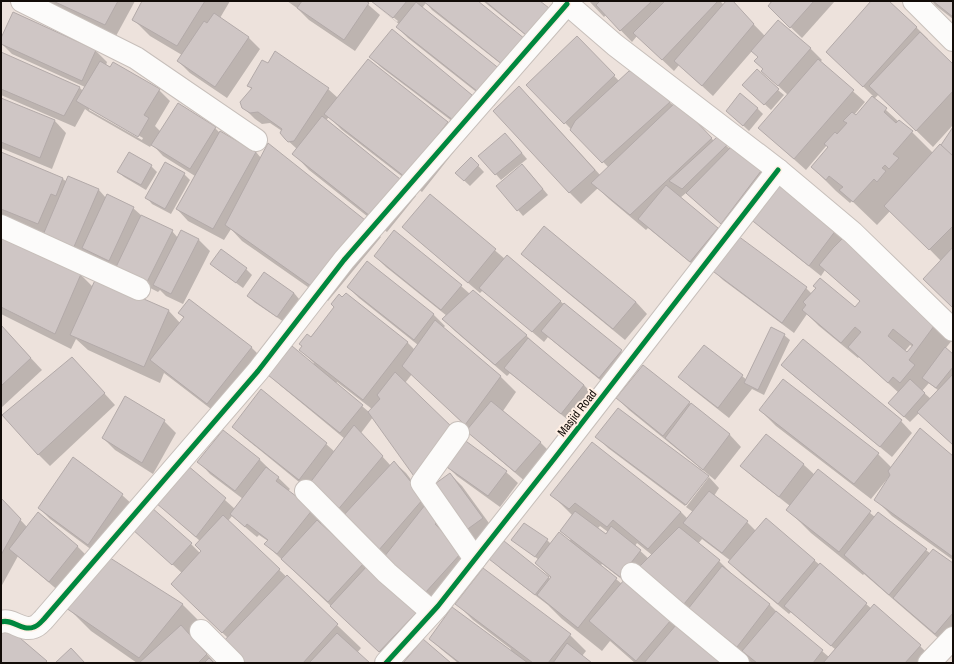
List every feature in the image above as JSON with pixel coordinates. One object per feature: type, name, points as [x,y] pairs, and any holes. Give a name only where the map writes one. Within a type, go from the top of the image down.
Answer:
[{"type":"street","points":[[22,1],[136,58],[256,140]]},
{"type":"street","points":[[914,1],[953,40]]},
{"type":"street","points":[[1,622],[6,621],[27,629],[34,627],[44,619],[258,371],[344,260],[566,2],[615,45],[778,170],[853,233],[953,330]]},
{"type":"street","name":"Masjid Road","points":[[386,663],[432,612],[475,559],[778,170]]},
{"type":"street","points":[[1,226],[139,289]]},
{"type":"street","points":[[458,433],[422,483],[475,559]]},
{"type":"street","points":[[306,491],[317,504],[387,573],[432,612]]},
{"type":"street","points":[[632,574],[738,663]]},
{"type":"street","points":[[201,631],[233,663]]},
{"type":"street","points":[[929,663],[953,638]]},
{"type":"building","points":[[53,1],[118,1],[105,25]]},
{"type":"building","points":[[142,1],[205,1],[177,46],[132,20]]},
{"type":"building","points":[[302,1],[366,1],[369,3],[344,40],[297,8]]},
{"type":"building","points":[[371,1],[407,1],[393,18]]},
{"type":"building","points":[[423,1],[478,1],[525,39],[503,65]]},
{"type":"building","points":[[485,1],[540,1],[549,8],[526,35]]},
{"type":"building","points":[[600,1],[652,1],[620,31],[596,5]]},
{"type":"building","points":[[665,1],[718,1],[662,60],[633,33]]},
{"type":"building","points":[[726,1],[733,1],[754,24],[702,86],[674,61]]},
{"type":"building","points":[[772,1],[814,1],[790,28],[768,6]]},
{"type":"building","points":[[871,1],[889,1],[917,27],[863,87],[826,52]]},
{"type":"building","points":[[933,1],[953,1],[953,17]]},
{"type":"building","points":[[416,2],[501,70],[482,95],[396,27]]},
{"type":"building","points":[[13,12],[96,50],[82,81],[1,44],[1,38]]},
{"type":"building","points":[[214,13],[249,37],[215,87],[177,61],[204,21],[207,23]]},
{"type":"building","points":[[778,20],[811,48],[778,86],[761,71],[763,69],[754,61],[758,57],[751,51]]},
{"type":"building","points":[[392,29],[472,95],[453,120],[369,57]]},
{"type":"building","points":[[920,32],[953,64],[953,91],[916,131],[869,86]]},
{"type":"building","points":[[577,36],[615,75],[564,124],[526,85]]},
{"type":"building","points":[[275,51],[329,88],[294,141],[288,142],[280,133],[282,129],[258,112],[250,113],[242,108],[240,102],[252,88],[247,86],[262,60],[268,63]]},
{"type":"building","points":[[1,52],[80,87],[64,116],[1,89]]},
{"type":"building","points":[[368,59],[448,122],[405,177],[324,114]]},
{"type":"building","points":[[818,59],[854,90],[794,159],[758,128]]},
{"type":"building","points":[[100,61],[110,67],[113,62],[160,89],[144,115],[149,118],[138,137],[76,101]]},
{"type":"building","points":[[757,69],[779,89],[764,105],[742,85]]},
{"type":"building","points":[[629,71],[640,74],[670,102],[602,163],[570,130],[575,121]]},
{"type":"building","points":[[519,86],[595,170],[569,193],[493,111]]},
{"type":"building","points":[[740,93],[758,108],[743,126],[726,111]]},
{"type":"building","points":[[872,96],[887,108],[884,112],[896,123],[899,120],[913,131],[893,154],[899,158],[889,169],[885,165],[882,168],[886,171],[877,182],[874,179],[853,202],[839,190],[843,187],[829,176],[826,180],[811,167],[828,147],[824,144],[835,132],[837,134],[847,123],[843,121],[852,112],[856,115]]},
{"type":"building","points":[[1,98],[55,120],[40,158],[1,142]]},
{"type":"building","points":[[677,101],[712,138],[630,215],[591,183]]},
{"type":"building","points":[[178,103],[216,127],[190,169],[151,145]]},
{"type":"building","points":[[322,116],[400,179],[370,216],[292,154]]},
{"type":"building","points":[[953,127],[953,163],[937,151]]},
{"type":"building","points":[[220,131],[256,152],[213,229],[176,209]]},
{"type":"building","points":[[505,133],[522,153],[495,175],[478,156]]},
{"type":"building","points":[[717,137],[727,145],[682,189],[669,181]]},
{"type":"building","points":[[268,143],[365,220],[311,286],[225,225]]},
{"type":"building","points":[[940,144],[953,156],[953,226],[929,250],[884,206]]},
{"type":"building","points":[[732,146],[761,171],[721,224],[686,193]]},
{"type":"building","points":[[1,152],[63,178],[56,196],[51,194],[38,224],[1,209]]},
{"type":"building","points":[[129,152],[152,165],[141,185],[117,172]]},
{"type":"building","points":[[471,157],[479,165],[464,181],[455,173]]},
{"type":"building","points":[[165,162],[185,173],[165,209],[145,198]]},
{"type":"building","points":[[522,164],[543,189],[517,211],[496,186]]},
{"type":"building","points":[[68,176],[99,189],[73,249],[43,235]]},
{"type":"building","points":[[776,182],[836,230],[809,266],[749,218]]},
{"type":"building","points":[[666,185],[718,228],[690,262],[638,219]]},
{"type":"building","points":[[107,194],[134,207],[109,261],[82,248]]},
{"type":"building","points":[[430,194],[496,249],[468,283],[402,227]]},
{"type":"building","points":[[141,215],[173,230],[147,282],[116,267]]},
{"type":"building","points":[[544,226],[636,302],[613,329],[521,254]]},
{"type":"building","points":[[181,230],[199,239],[171,294],[153,285]]},
{"type":"building","points":[[394,230],[462,285],[441,310],[374,256]]},
{"type":"building","points":[[1,233],[81,274],[55,334],[1,307]]},
{"type":"building","points":[[734,233],[807,287],[782,323],[710,269]]},
{"type":"building","points":[[843,238],[937,322],[909,360],[915,365],[900,383],[893,377],[888,383],[848,347],[861,332],[855,327],[841,343],[802,310],[806,305],[803,302],[816,288],[813,286],[820,278],[855,307],[860,301],[819,265]],"holes":[[[893,329],[913,345],[907,352],[888,336]]]},
{"type":"building","points":[[953,247],[953,308],[923,279]]},
{"type":"building","points":[[221,249],[247,268],[236,283],[210,264]]},
{"type":"building","points":[[507,255],[561,301],[532,332],[479,288]]},
{"type":"building","points":[[367,261],[434,314],[414,340],[347,287]]},
{"type":"building","points":[[264,272],[294,293],[277,317],[247,296]]},
{"type":"building","points":[[96,278],[169,310],[144,367],[70,335]]},
{"type":"building","points":[[473,290],[527,335],[495,365],[442,319]]},
{"type":"building","points":[[346,293],[408,342],[363,400],[299,350],[302,346],[299,344],[307,334],[311,337],[334,307],[331,304],[339,294],[342,297]]},
{"type":"building","points":[[189,299],[252,347],[207,404],[150,360],[184,317],[178,313]]},
{"type":"building","points":[[564,303],[622,350],[599,378],[541,331]]},
{"type":"building","points":[[435,320],[501,376],[465,425],[402,366]]},
{"type":"building","points":[[1,325],[31,358],[1,386]]},
{"type":"building","points":[[771,327],[785,334],[758,390],[744,383]]},
{"type":"building","points":[[528,338],[584,385],[561,414],[504,368]]},
{"type":"building","points":[[803,339],[902,420],[880,447],[781,365]]},
{"type":"building","points":[[704,345],[743,375],[718,408],[678,377]]},
{"type":"building","points":[[292,346],[363,405],[340,433],[268,375]]},
{"type":"building","points":[[945,347],[953,354],[953,367],[936,388],[922,378]]},
{"type":"building","points":[[72,357],[105,393],[38,455],[2,415]]},
{"type":"building","points":[[643,365],[690,402],[663,436],[616,398]]},
{"type":"building","points":[[395,372],[454,429],[416,479],[368,412],[380,399],[377,395]]},
{"type":"building","points":[[953,374],[953,445],[917,412]]},
{"type":"building","points":[[783,379],[879,453],[854,484],[759,410]]},
{"type":"building","points":[[910,379],[925,393],[904,417],[888,403]]},
{"type":"building","points":[[261,389],[327,443],[299,480],[232,427]]},
{"type":"building","points":[[125,396],[165,420],[142,463],[102,438]]},
{"type":"building","points":[[491,401],[541,442],[515,472],[466,431]]},
{"type":"building","points":[[691,403],[730,434],[703,470],[665,438]]},
{"type":"building","points":[[618,408],[709,476],[686,505],[595,437]]},
{"type":"building","points":[[354,425],[383,456],[336,512],[309,484]]},
{"type":"building","points":[[920,428],[953,456],[953,557],[874,500],[890,475],[888,471]]},
{"type":"building","points":[[223,430],[260,459],[235,491],[197,462]]},
{"type":"building","points":[[766,434],[804,464],[779,497],[740,466]]},
{"type":"building","points":[[463,439],[507,471],[488,496],[444,465]]},
{"type":"building","points":[[592,442],[681,512],[648,549],[613,520],[607,527],[575,503],[569,509],[550,495]]},
{"type":"building","points":[[73,457],[123,494],[88,545],[38,508]]},
{"type":"building","points":[[394,461],[424,498],[378,551],[342,517]]},
{"type":"building","points":[[187,465],[226,498],[196,537],[156,503]]},
{"type":"building","points":[[266,467],[279,477],[276,481],[313,509],[277,554],[264,544],[268,540],[247,524],[245,527],[230,514]]},
{"type":"building","points":[[818,469],[871,511],[839,552],[786,510]]},
{"type":"building","points":[[450,473],[483,518],[465,531],[432,486]]},
{"type":"building","points":[[709,491],[748,521],[722,553],[683,523]]},
{"type":"building","points":[[1,498],[21,519],[1,555]]},
{"type":"building","points":[[425,505],[439,520],[435,524],[462,552],[425,593],[384,557]]},
{"type":"building","points":[[151,507],[192,543],[172,565],[132,529]]},
{"type":"building","points":[[575,511],[606,534],[611,526],[641,550],[620,577],[560,531]]},
{"type":"building","points":[[38,512],[78,546],[49,582],[9,549]]},
{"type":"building","points":[[878,512],[927,549],[889,595],[844,555]]},
{"type":"building","points":[[223,515],[280,569],[222,633],[171,584],[201,551],[195,545]]},
{"type":"building","points":[[766,518],[815,560],[778,604],[728,562]]},
{"type":"building","points":[[317,520],[364,563],[328,602],[281,559]]},
{"type":"building","points":[[524,523],[548,539],[535,557],[511,540]]},
{"type":"building","points":[[679,527],[720,560],[684,604],[639,567]]},
{"type":"building","points":[[559,532],[617,578],[578,628],[537,595],[551,577],[535,563]]},
{"type":"building","points":[[504,541],[549,577],[535,595],[489,559]]},
{"type":"building","points":[[933,549],[953,563],[953,613],[935,634],[893,598]]},
{"type":"building","points":[[107,556],[183,604],[139,658],[66,608]]},
{"type":"building","points":[[820,563],[867,603],[831,646],[784,606]]},
{"type":"building","points":[[368,565],[417,612],[379,652],[330,606]]},
{"type":"building","points":[[722,566],[770,604],[737,647],[688,609]]},
{"type":"building","points":[[483,568],[571,634],[548,663],[533,663],[455,604]]},
{"type":"building","points":[[287,575],[338,624],[303,663],[239,663],[220,645]]},
{"type":"building","points":[[624,580],[671,620],[636,661],[589,621]]},
{"type":"building","points":[[874,604],[921,645],[905,663],[823,663]]},
{"type":"building","points":[[452,607],[528,663],[460,663],[429,639]]},
{"type":"building","points":[[776,611],[823,650],[813,663],[757,663],[742,651]]},
{"type":"building","points":[[181,625],[207,654],[198,663],[139,663]]},
{"type":"building","points":[[676,625],[722,663],[644,663]]},
{"type":"building","points":[[7,627],[47,661],[45,663],[1,663],[1,634]]},
{"type":"building","points":[[337,633],[370,663],[309,663]]},
{"type":"building","points":[[423,639],[451,663],[403,663]]},
{"type":"building","points":[[567,643],[592,663],[553,663]]},
{"type":"building","points":[[71,648],[85,663],[55,663]]},
{"type":"building","points":[[209,658],[214,663],[204,663]]},
{"type":"cycle path","points":[[1,622],[5,621],[21,627],[30,628],[37,626],[44,619],[258,371],[344,260],[567,4]]},
{"type":"cycle path","points":[[386,663],[438,606],[778,170]]}]
